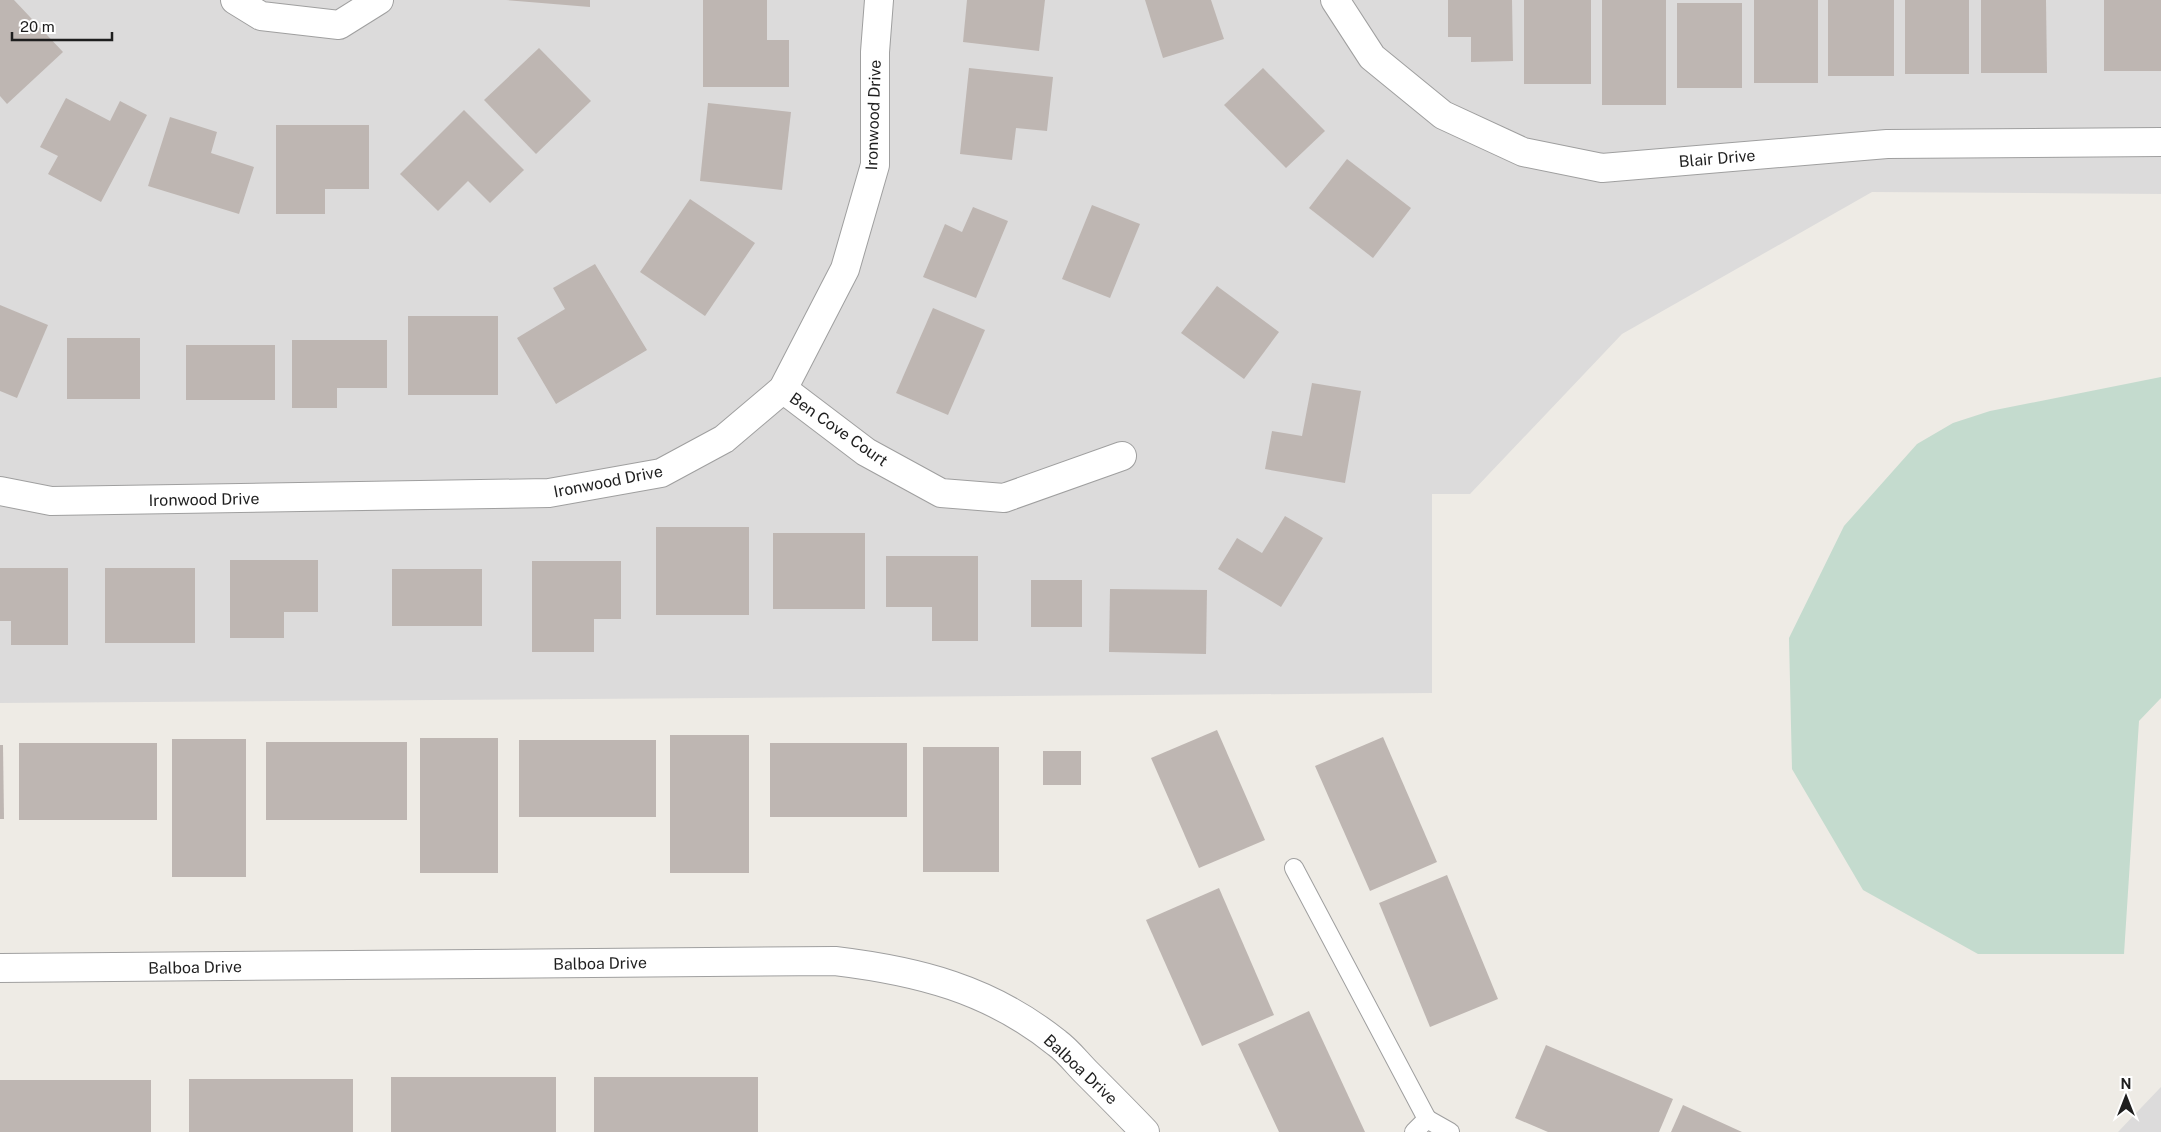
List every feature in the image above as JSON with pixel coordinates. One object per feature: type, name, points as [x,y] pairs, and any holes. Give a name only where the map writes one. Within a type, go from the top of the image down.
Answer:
[{"type":"street","points":[[235,0],[261,16],[339,25],[379,0]]},
{"type":"street","name":"Ironwood Drive","points":[[0,491],[51,502],[549,493],[661,473],[724,439],[782,390],[845,269],[875,165],[875,52],[879,0]]},
{"type":"street","name":"Blair Drive","points":[[1335,0],[1372,57],[1443,115],[1523,152],[1602,168],[1887,144],[2161,142]]},
{"type":"street","name":"Ben Cove Court","points":[[782,390],[866,452],[941,493],[1004,498],[1122,456]]},
{"type":"street","name":"Balboa Drive","points":[[0,968],[835,960],[890,968],[931,978],[976,994],[1016,1015],[1058,1043],[1145,1132]]},
{"type":"lane","points":[[1294,868],[1427,1120],[1450,1132]]},
{"type":"lane","points":[[1414,1132],[1427,1120]]},
{"type":"shaded area","points":[[0,0],[2161,0],[2161,194],[1872,192],[1622,334],[1470,494],[1432,494],[1432,693],[0,703]]},
{"type":"shaded area","points":[[2161,1087],[2161,1132],[2118,1132]]},
{"type":"green space","points":[[2161,377],[2161,698],[2139,721],[2124,954],[1978,954],[1863,890],[1792,769],[1789,638],[1844,526],[1917,444],[1953,423],[1990,411]]},
{"type":"building","points":[[0,0],[14,0],[63,52],[7,104],[0,96]]},
{"type":"building","points":[[506,0],[590,0],[590,7]]},
{"type":"building","points":[[703,0],[767,0],[767,40],[789,40],[789,87],[703,87]]},
{"type":"building","points":[[967,0],[1045,0],[1039,51],[963,42]]},
{"type":"building","points":[[1145,0],[1211,0],[1224,39],[1163,58]]},
{"type":"building","points":[[1448,0],[1512,0],[1513,61],[1471,62],[1471,37],[1448,37]]},
{"type":"building","points":[[1524,0],[1591,0],[1591,84],[1524,84]]},
{"type":"building","points":[[1602,0],[1666,0],[1666,105],[1602,105]]},
{"type":"building","points":[[1754,0],[1818,0],[1818,83],[1754,83]]},
{"type":"building","points":[[1828,0],[1894,0],[1894,76],[1828,76]]},
{"type":"building","points":[[1905,0],[1969,0],[1969,74],[1905,74]]},
{"type":"building","points":[[1981,0],[2046,0],[2047,73],[1981,73]]},
{"type":"building","points":[[2104,0],[2161,0],[2161,71],[2104,71]]},
{"type":"building","points":[[1677,3],[1742,3],[1742,88],[1677,88]]},
{"type":"building","points":[[539,48],[591,101],[536,154],[484,100]]},
{"type":"building","points":[[969,68],[1053,77],[1047,131],[1016,128],[1012,160],[960,154]]},
{"type":"building","points":[[1263,68],[1325,131],[1286,168],[1224,105]]},
{"type":"building","points":[[66,98],[110,121],[120,101],[147,115],[101,202],[48,174],[58,156],[40,147]]},
{"type":"building","points":[[708,103],[791,112],[782,190],[700,181]]},
{"type":"building","points":[[464,110],[524,170],[490,203],[468,181],[438,211],[400,174]]},
{"type":"building","points":[[170,117],[217,132],[211,153],[254,167],[239,214],[148,186]]},
{"type":"building","points":[[276,125],[369,125],[369,189],[325,189],[325,214],[276,214]]},
{"type":"building","points":[[1347,159],[1411,208],[1373,258],[1309,208]]},
{"type":"building","points":[[690,199],[755,243],[705,316],[640,272]]},
{"type":"building","points":[[1092,205],[1140,224],[1110,298],[1062,279]]},
{"type":"building","points":[[973,207],[1008,221],[976,298],[923,277],[945,224],[962,232]]},
{"type":"building","points":[[595,264],[647,350],[556,404],[517,338],[565,309],[553,288]]},
{"type":"building","points":[[1217,286],[1279,332],[1244,379],[1181,333]]},
{"type":"building","points":[[0,305],[48,325],[17,398],[0,391]]},
{"type":"building","points":[[933,308],[985,330],[948,415],[896,393]]},
{"type":"building","points":[[408,316],[498,316],[498,395],[408,395]]},
{"type":"building","points":[[67,338],[140,338],[140,399],[67,399]]},
{"type":"building","points":[[292,340],[387,340],[387,388],[337,388],[337,408],[292,408]]},
{"type":"building","points":[[186,345],[275,345],[275,400],[186,400]]},
{"type":"building","points":[[1312,383],[1361,391],[1345,483],[1265,469],[1272,431],[1302,436]]},
{"type":"building","points":[[1285,516],[1323,538],[1281,607],[1218,569],[1237,538],[1262,553]]},
{"type":"building","points":[[656,527],[749,527],[749,615],[656,615]]},
{"type":"building","points":[[773,533],[865,533],[865,609],[773,609]]},
{"type":"building","points":[[886,556],[978,556],[978,641],[932,641],[932,607],[886,607]]},
{"type":"building","points":[[230,560],[318,560],[318,612],[284,612],[284,638],[230,638]]},
{"type":"building","points":[[532,561],[621,561],[621,619],[594,619],[594,652],[532,652]]},
{"type":"building","points":[[0,568],[68,568],[68,645],[11,645],[11,621],[0,621]]},
{"type":"building","points":[[105,568],[195,568],[195,643],[105,643]]},
{"type":"building","points":[[392,569],[482,569],[482,626],[392,626]]},
{"type":"building","points":[[1031,580],[1082,580],[1082,627],[1031,627]]},
{"type":"building","points":[[1110,589],[1207,590],[1206,654],[1109,652]]},
{"type":"building","points":[[1217,730],[1265,840],[1199,868],[1151,758]]},
{"type":"building","points":[[670,735],[749,735],[749,873],[670,873]]},
{"type":"building","points":[[1383,737],[1437,862],[1370,891],[1315,766]]},
{"type":"building","points":[[420,738],[498,738],[498,873],[420,873]]},
{"type":"building","points":[[172,739],[246,739],[246,877],[172,877]]},
{"type":"building","points":[[519,740],[656,740],[656,817],[519,817]]},
{"type":"building","points":[[266,742],[407,742],[407,820],[266,820]]},
{"type":"building","points":[[19,743],[157,743],[157,820],[19,820]]},
{"type":"building","points":[[770,743],[907,743],[907,817],[770,817]]},
{"type":"building","points":[[0,745],[3,745],[4,819],[0,819]]},
{"type":"building","points":[[923,747],[999,747],[999,872],[923,872]]},
{"type":"building","points":[[1043,751],[1081,751],[1081,785],[1043,785]]},
{"type":"building","points":[[1447,875],[1498,999],[1430,1027],[1379,903]]},
{"type":"building","points":[[1219,888],[1274,1015],[1202,1046],[1146,920]]},
{"type":"building","points":[[1309,1011],[1365,1132],[1279,1132],[1238,1044]]},
{"type":"building","points":[[1546,1045],[1673,1099],[1659,1132],[1548,1132],[1515,1118]]},
{"type":"building","points":[[391,1077],[556,1077],[556,1132],[391,1132]]},
{"type":"building","points":[[594,1077],[758,1077],[758,1132],[594,1132]]},
{"type":"building","points":[[189,1079],[353,1079],[353,1132],[189,1132]]},
{"type":"building","points":[[0,1080],[151,1080],[151,1132],[0,1132]]},
{"type":"building","points":[[1683,1105],[1742,1132],[1671,1132]]}]
